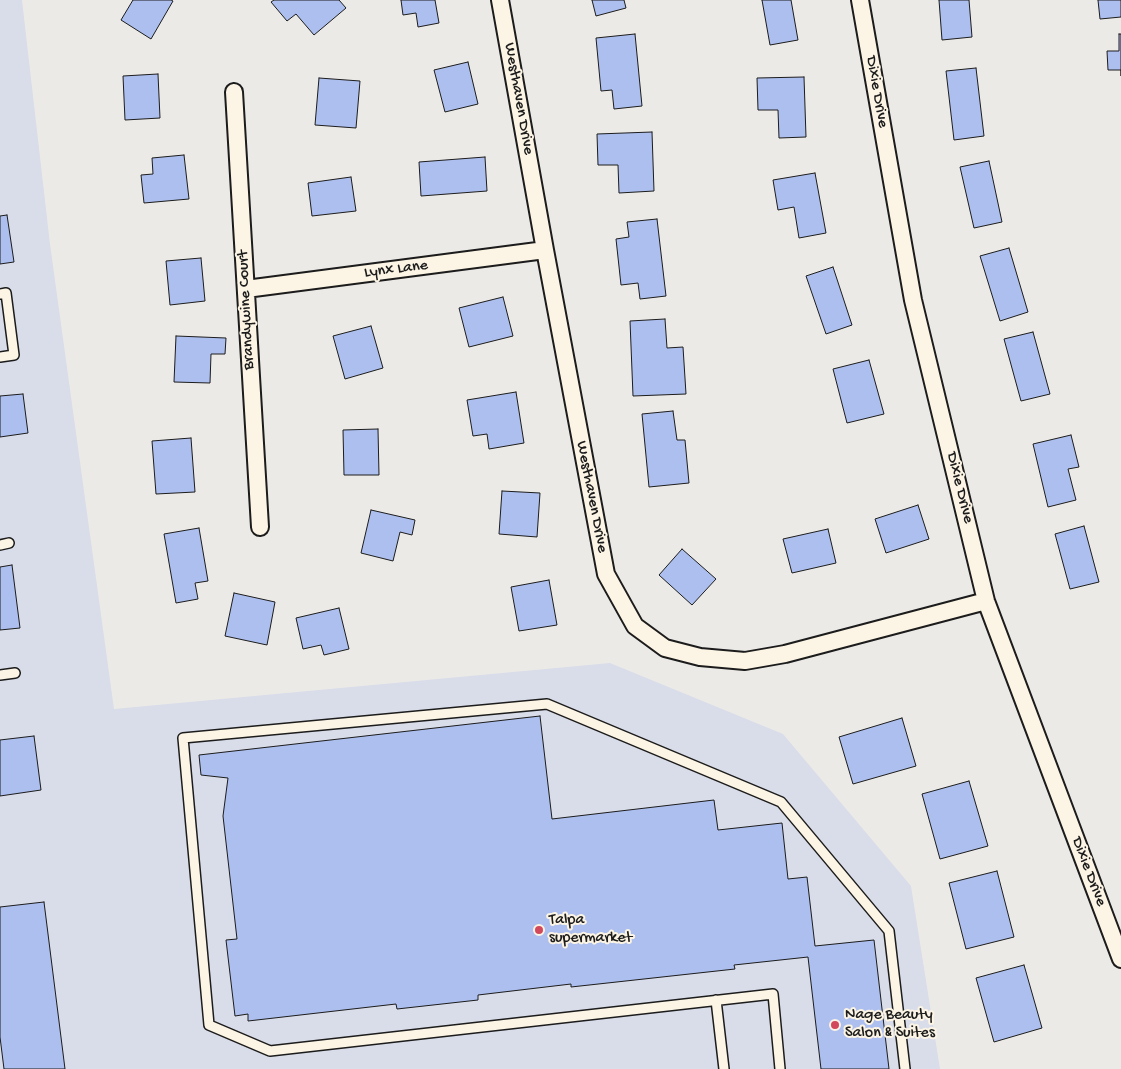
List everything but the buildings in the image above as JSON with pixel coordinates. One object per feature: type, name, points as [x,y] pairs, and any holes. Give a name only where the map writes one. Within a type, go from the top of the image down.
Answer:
[{"type":"street","name":"Westhaven Drive","points":[[500,0],[606,574],[635,626],[665,648],[700,657],[745,661],[785,654],[986,601]]},
{"type":"street","name":"Dixie Drive","points":[[860,0],[913,300],[986,601],[1121,959]]},
{"type":"street","name":"Brandywine Court","points":[[234,92],[260,527]]},
{"type":"street","name":"Lynx Lane","points":[[246,289],[545,250]]},
{"type":"lane","points":[[0,294],[6,293],[14,355],[0,357]]},
{"type":"lane","points":[[0,675],[16,673]]},
{"type":"lane","points":[[780,1069],[772,994],[270,1051],[209,1025],[183,738],[547,704],[781,802],[889,931],[905,1069]]},
{"type":"lane","points":[[716,1000],[724,1069]]},
{"type":"shaded area","points":[[0,0],[22,0],[50,244],[114,709],[610,663],[783,734],[911,886],[940,1069],[0,1069]]},
{"type":"place","name":"Talpa supermarket","points":[[539,930]]},
{"type":"place","name":"Nage Beauty Salon & Suites","points":[[835,1025]]}]
